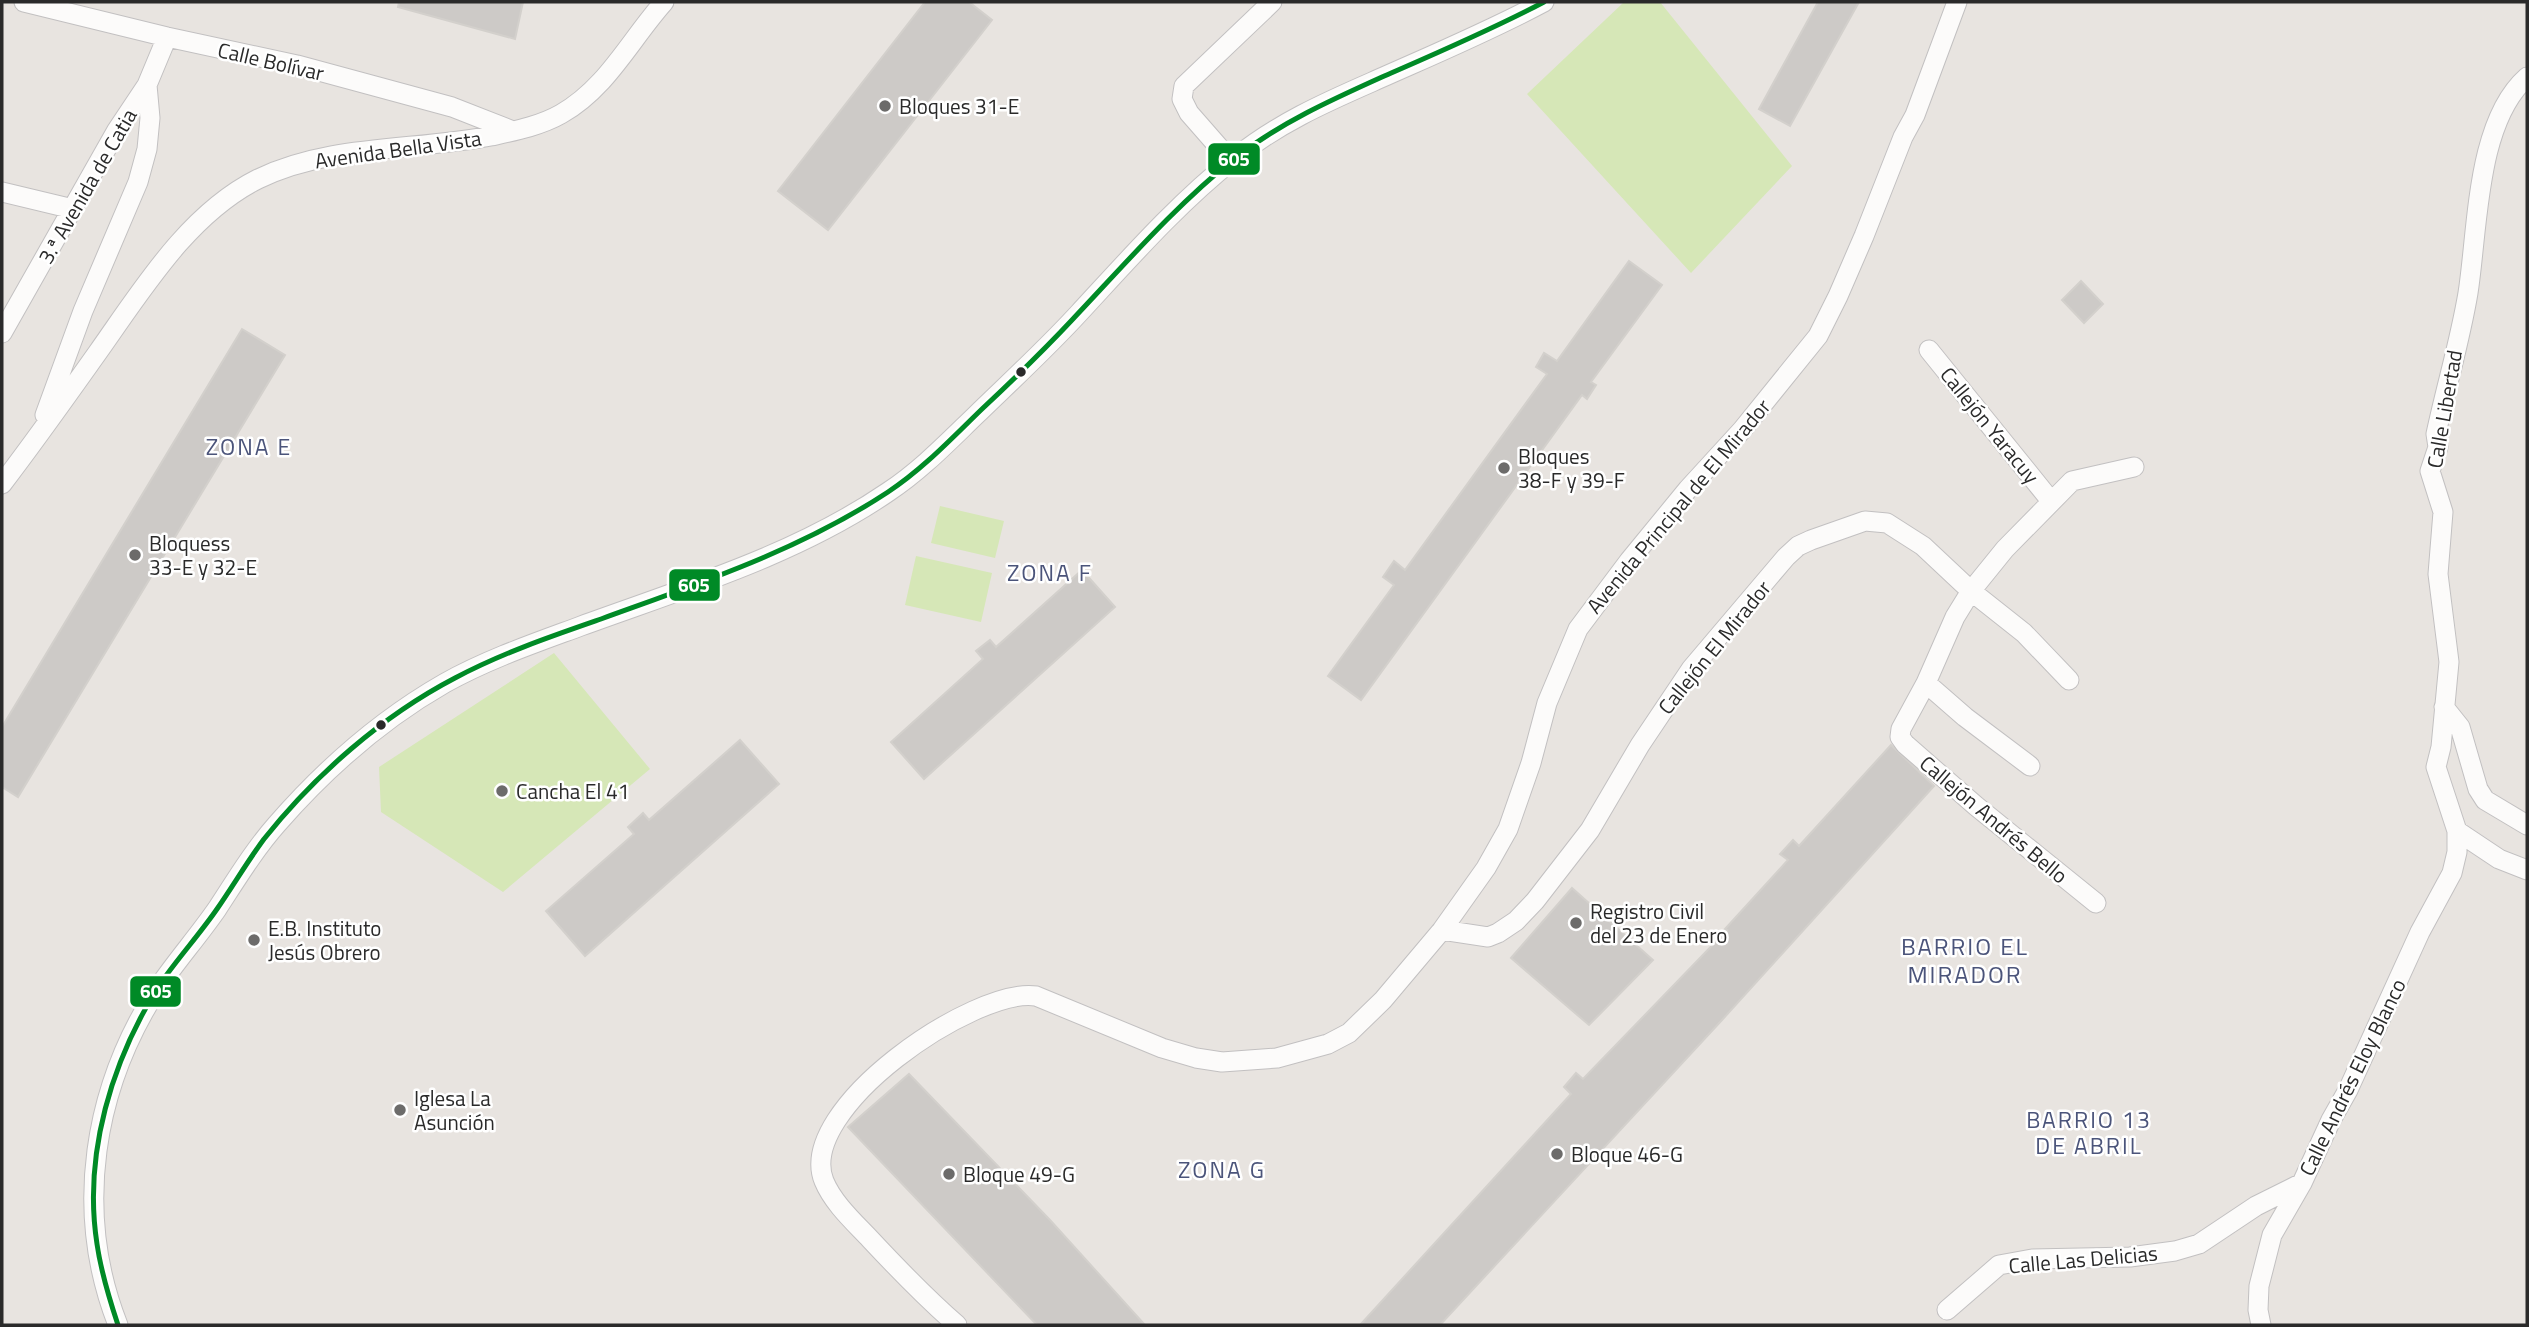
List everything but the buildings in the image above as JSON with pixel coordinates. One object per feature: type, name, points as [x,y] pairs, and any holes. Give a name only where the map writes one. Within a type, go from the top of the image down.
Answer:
[{"type":"street","name":"Calle Bolívar","points":[[24,2],[297,65],[452,107],[514,131]]},
{"type":"street","name":"Avenida Bella Vista","points":[[2,484],[148,282],[194,227],[256,180],[289,166],[341,154],[465,141],[514,131],[561,114],[598,85],[664,2]]},
{"type":"street","points":[[1231,161],[1189,113],[1182,99],[1184,86],[1272,2]]},
{"type":"street","points":[[118,1325],[107,1297],[95,1242],[94,1192],[99,1131],[110,1091],[136,1028],[160,986],[275,825],[346,755],[410,705],[480,665],[779,551],[849,517],[905,481],[937,452],[1022,371],[1177,209],[1263,136],[1304,112],[1504,24],[1544,2]]},
{"type":"street","name":"Avenida Principal de El Mirador","points":[[957,1325],[887,1258],[843,1210],[824,1181],[821,1163],[824,1145],[842,1112],[857,1092],[883,1067],[926,1037],[989,1004],[1022,994],[1060,1005],[1134,1038],[1196,1058],[1222,1062],[1286,1056],[1328,1044],[1349,1033],[1392,989],[1443,930],[1486,868],[1508,829],[1531,763],[1547,703],[1577,629],[1688,489],[1742,430],[1818,337],[1914,115],[1957,2]]},
{"type":"street","name":"3.ª Avenida de Catia","points":[[2,332],[117,130],[146,85],[167,37]]},
{"type":"street","name":"Calle Libertad","points":[[2457,831],[2436,767],[2441,747],[2449,662],[2438,574],[2443,512],[2430,471],[2438,447],[2436,434],[2467,296],[2486,159],[2499,116],[2516,87],[2527,77]]},
{"type":"street","name":"Avenida Bella Vista","points":[[37,439],[83,312],[138,182],[147,149],[150,118],[146,85]]},
{"type":"street","points":[[2,192],[73,209]]},
{"type":"street","name":"Callejón Yaracuy","points":[[1929,350],[2051,500]]},
{"type":"street","points":[[2030,765],[1965,718],[1926,683],[1955,617],[1971,591],[2051,500],[2072,481],[2134,467]]},
{"type":"street","name":"Callejón El Mirador","points":[[1443,930],[1488,937],[1516,921],[1535,901],[1590,831],[1640,745],[1691,669],[1798,546],[1865,521],[1887,523],[1923,546],[1971,591],[2024,633],[2069,680]]},
{"type":"street","name":"Callejón Andrés Bello","points":[[1926,683],[1900,729],[1900,737],[1905,744],[1976,806],[2096,903]]},
{"type":"street","points":[[2444,706],[2460,727],[2478,789],[2485,800],[2527,825]]},
{"type":"street","points":[[2457,831],[2499,859],[2527,870]]},
{"type":"street","name":"Calle Andrés Eloy Blanco","points":[[2261,1325],[2258,1310],[2259,1286],[2273,1236],[2353,1080],[2420,932],[2452,873],[2457,852],[2457,831]]},
{"type":"street","name":"Calle Las Delicias","points":[[1947,1310],[1999,1265],[2032,1259],[2130,1257],[2175,1251],[2199,1244],[2256,1206],[2302,1183]]},
{"type":"green space","points":[[1624,2],[1660,2],[1792,166],[1691,273],[1527,94]]},
{"type":"green space","points":[[940,506],[1004,521],[995,558],[931,543]]},
{"type":"green space","points":[[916,556],[992,573],[981,622],[905,605]]},
{"type":"green space","name":"Cancha El 41","points":[[554,653],[650,769],[503,892],[381,812],[379,767]]},
{"type":"transit line","name":"605","points":[[118,1325],[101,1265],[94,1210],[98,1142],[115,1076],[143,1013],[160,984],[210,919],[264,839],[328,770],[402,710],[473,669],[527,646],[749,564],[820,531],[888,492],[948,442],[1050,343],[1171,216],[1213,176],[1252,145],[1325,104],[1544,2]]},
{"type":"place","name":"Bloques 31-E","points":[[885,106]]},
{"type":"place","name":"Bloques 38-F y 39-F","points":[[1504,468]]},
{"type":"place","name":"Bloquess 33-E y 32-E","points":[[135,555]]},
{"type":"place","name":"Cancha El 41","points":[[502,791]]},
{"type":"place","name":"Registro Civil del 23 de Enero","points":[[1576,923]]},
{"type":"place","name":"E.B. Instituto Jesús Obrero","points":[[254,940]]},
{"type":"place","name":"Iglesa La Asunción","points":[[400,1110]]},
{"type":"place","name":"Bloque 46-G","points":[[1557,1154]]},
{"type":"place","name":"Bloque 49-G","points":[[949,1174]]},
{"type":"district","name":"ZONA E","points":[[249,446]]},
{"type":"district","name":"ZONA F","points":[[1050,572]]},
{"type":"district","name":"BARRIO EL MIRADOR","points":[[1965,960]]},
{"type":"district","name":"BARRIO 13 DE ABRIL","points":[[2089,1132]]},
{"type":"district","name":"ZONA G","points":[[1222,1169]]}]
